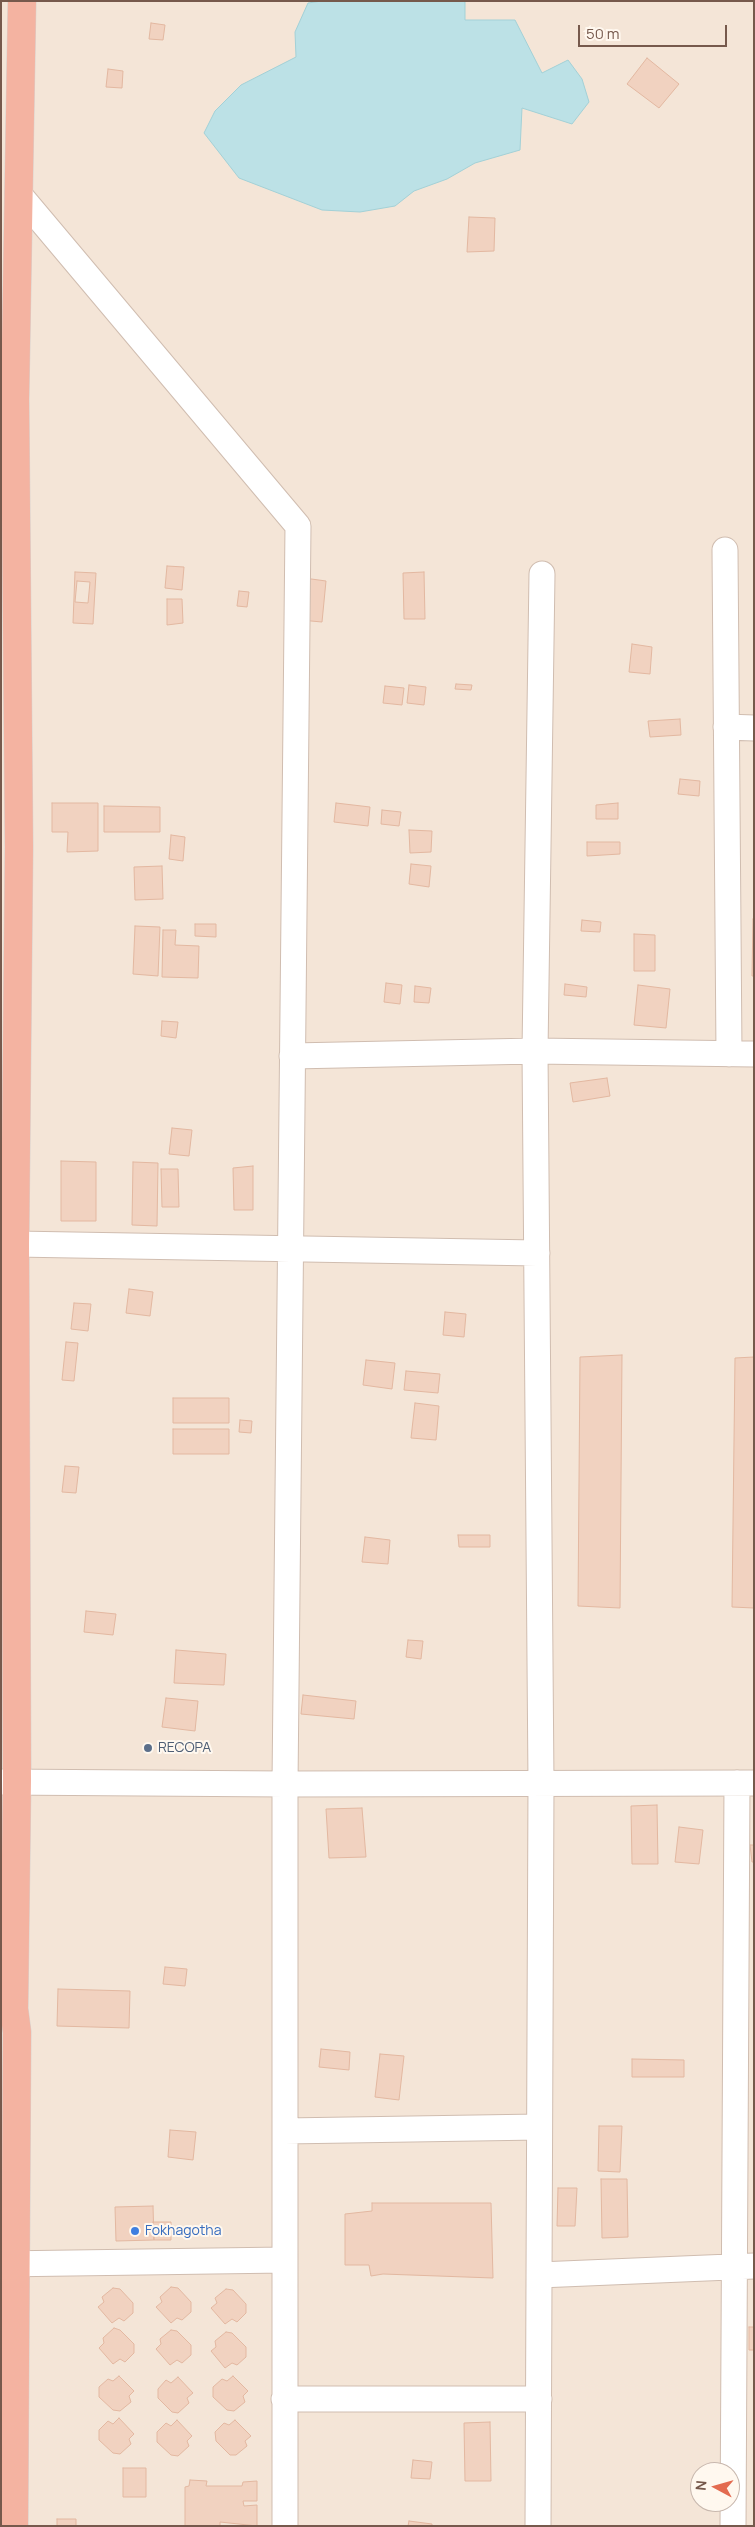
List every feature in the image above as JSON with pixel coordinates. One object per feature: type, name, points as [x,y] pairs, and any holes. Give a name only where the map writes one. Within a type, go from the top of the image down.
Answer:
[{"type":"highway","points":[[14,2526],[8,2264],[9,2032],[14,2009],[9,1781],[8,1415],[15,1244],[19,847],[9,537],[14,399],[22,1]]},
{"type":"street","points":[[18,193],[298,526],[289,1248],[285,1784],[285,2526]]},
{"type":"street","points":[[725,550],[729,1054]]},
{"type":"street","points":[[538,2526],[541,1783],[535,1051],[542,574]]},
{"type":"street","points":[[726,727],[754,728]]},
{"type":"street","points":[[292,1056],[535,1051],[754,1054]]},
{"type":"street","points":[[15,1244],[537,1253]]},
{"type":"street","points":[[9,1781],[285,1784],[745,1783],[744,2267],[733,2526]]},
{"type":"street","points":[[285,2131],[540,2127]]},
{"type":"street","points":[[8,2264],[284,2260]]},
{"type":"street","points":[[539,2275],[744,2267]]},
{"type":"street","points":[[284,2399],[539,2400]]},
{"type":"shaded area","points":[[1,1],[754,1],[754,2526],[1,2526]]},
{"type":"water","points":[[322,1],[463,1],[465,2],[465,20],[515,20],[542,73],[568,60],[582,79],[589,102],[572,124],[522,108],[520,150],[475,163],[447,179],[414,191],[395,206],[360,212],[322,210],[239,178],[204,133],[215,111],[241,85],[296,57],[295,32],[308,3]]},
{"type":"building","points":[[151,23],[165,25],[163,40],[149,39]]},
{"type":"building","points":[[647,58],[679,84],[659,108],[627,84]]},
{"type":"building","points":[[108,69],[123,71],[122,88],[106,87]]},
{"type":"building","points":[[469,217],[495,218],[494,251],[467,252]]},
{"type":"building","points":[[167,566],[184,567],[182,590],[165,588]]},
{"type":"building","points":[[75,572],[96,573],[93,624],[73,623]]},
{"type":"building","points":[[424,572],[425,619],[404,619],[403,573]]},
{"type":"building","points":[[304,578],[326,581],[322,622],[300,620]]},
{"type":"building","points":[[77,581],[90,582],[88,603],[75,602]]},
{"type":"building","points":[[239,591],[249,592],[247,607],[237,606]]},
{"type":"building","points":[[167,599],[182,599],[183,623],[167,625]]},
{"type":"building","points":[[632,644],[652,647],[650,674],[629,672]]},
{"type":"building","points":[[456,684],[472,685],[471,690],[455,689]]},
{"type":"building","points":[[409,685],[426,687],[424,705],[407,703]]},
{"type":"building","points":[[385,686],[404,688],[402,705],[383,703]]},
{"type":"building","points":[[680,719],[681,735],[650,737],[648,721]]},
{"type":"building","points":[[680,779],[700,781],[699,796],[678,794]]},
{"type":"building","points":[[52,803],[98,803],[98,851],[67,852],[68,832],[52,832]]},
{"type":"building","points":[[336,803],[370,807],[368,826],[334,822]]},
{"type":"building","points":[[618,803],[618,819],[596,819],[596,805]]},
{"type":"building","points":[[104,806],[160,807],[160,832],[104,832]]},
{"type":"building","points":[[382,810],[401,812],[399,826],[381,824]]},
{"type":"building","points":[[409,830],[432,831],[431,852],[410,853]]},
{"type":"building","points":[[171,835],[185,837],[183,861],[169,859]]},
{"type":"building","points":[[587,842],[620,842],[620,854],[587,856]]},
{"type":"building","points":[[411,864],[431,866],[429,887],[409,884]]},
{"type":"building","points":[[162,866],[163,899],[135,900],[134,867]]},
{"type":"building","points":[[753,919],[754,976],[752,976]]},
{"type":"building","points":[[582,920],[601,922],[600,932],[581,931]]},
{"type":"building","points":[[195,924],[216,924],[216,937],[195,936]]},
{"type":"building","points":[[135,926],[160,927],[158,976],[133,974]]},
{"type":"building","points":[[163,930],[176,930],[175,945],[199,946],[198,978],[162,977]]},
{"type":"building","points":[[634,934],[655,935],[655,971],[634,971]]},
{"type":"building","points":[[386,983],[402,985],[400,1004],[384,1002]]},
{"type":"building","points":[[565,984],[587,987],[586,997],[564,995]]},
{"type":"building","points":[[638,985],[670,989],[666,1028],[634,1025]]},
{"type":"building","points":[[415,986],[431,988],[429,1003],[414,1002]]},
{"type":"building","points":[[162,1021],[178,1022],[176,1038],[161,1036]]},
{"type":"building","points":[[607,1078],[610,1096],[573,1102],[570,1083]]},
{"type":"building","points":[[172,1128],[192,1130],[189,1156],[169,1154]]},
{"type":"building","points":[[61,1161],[96,1162],[96,1221],[61,1221]]},
{"type":"building","points":[[133,1162],[158,1163],[157,1226],[132,1225]]},
{"type":"building","points":[[253,1166],[253,1210],[234,1210],[233,1168]]},
{"type":"building","points":[[161,1169],[178,1169],[179,1207],[162,1207]]},
{"type":"building","points":[[129,1289],[153,1292],[150,1316],[126,1313]]},
{"type":"building","points":[[74,1303],[91,1304],[88,1331],[71,1329]]},
{"type":"building","points":[[445,1312],[466,1314],[464,1337],[443,1335]]},
{"type":"building","points":[[66,1342],[78,1343],[74,1381],[62,1380]]},
{"type":"building","points":[[622,1355],[620,1608],[578,1606],[580,1357]]},
{"type":"building","points":[[754,1357],[754,1608],[732,1607],[735,1358]]},
{"type":"building","points":[[366,1360],[395,1363],[392,1389],[363,1385]]},
{"type":"building","points":[[406,1371],[440,1374],[438,1393],[404,1390]]},
{"type":"building","points":[[173,1398],[229,1398],[229,1423],[173,1423]]},
{"type":"building","points":[[415,1403],[439,1406],[436,1440],[411,1438]]},
{"type":"building","points":[[240,1420],[252,1421],[251,1433],[239,1432]]},
{"type":"building","points":[[173,1429],[229,1429],[229,1454],[173,1454]]},
{"type":"building","points":[[65,1466],[79,1467],[76,1493],[62,1492]]},
{"type":"building","points":[[458,1535],[490,1535],[490,1547],[459,1547]]},
{"type":"building","points":[[365,1537],[390,1540],[388,1564],[362,1562]]},
{"type":"building","points":[[86,1611],[116,1614],[113,1635],[84,1632]]},
{"type":"building","points":[[408,1640],[423,1641],[421,1659],[406,1657]]},
{"type":"building","points":[[176,1650],[226,1654],[224,1685],[174,1683]]},
{"type":"building","points":[[303,1695],[356,1701],[354,1719],[301,1714]]},
{"type":"building","points":[[166,1698],[198,1701],[195,1731],[162,1727]]},
{"type":"building","points":[[657,1805],[658,1864],[632,1864],[631,1806]]},
{"type":"building","points":[[362,1808],[366,1857],[329,1858],[326,1809]]},
{"type":"building","points":[[679,1827],[703,1830],[699,1864],[675,1862]]},
{"type":"building","points":[[750,1845],[754,1845],[754,1862],[752,1862]]},
{"type":"building","points":[[165,1967],[187,1969],[185,1986],[163,1984]]},
{"type":"building","points":[[58,1989],[130,1991],[129,2028],[57,2026]]},
{"type":"building","points":[[321,2049],[350,2052],[349,2070],[319,2067]]},
{"type":"building","points":[[380,2054],[404,2056],[399,2100],[375,2097]]},
{"type":"building","points":[[632,2059],[684,2060],[684,2077],[632,2077]]},
{"type":"building","points":[[599,2126],[622,2126],[620,2172],[598,2171]]},
{"type":"building","points":[[170,2130],[196,2132],[193,2160],[168,2157]]},
{"type":"building","points":[[601,2179],[627,2179],[628,2237],[602,2238]]},
{"type":"building","points":[[558,2188],[577,2188],[575,2226],[557,2226]]},
{"type":"building","points":[[372,2203],[491,2203],[493,2278],[383,2274],[371,2276],[369,2265],[345,2265],[345,2214],[372,2211]]},
{"type":"building","name":"Fokhagotha","points":[[153,2206],[154,2240],[116,2241],[115,2207]]},
{"type":"building","points":[[153,2222],[171,2222],[171,2240],[154,2240]]},
{"type":"building","points":[[171,2287],[178,2288],[191,2302],[191,2312],[182,2320],[177,2318],[171,2323],[156,2307],[162,2302],[160,2297]]},
{"type":"building","points":[[113,2288],[120,2289],[133,2303],[133,2313],[124,2321],[119,2318],[112,2323],[98,2307],[104,2302],[102,2297]]},
{"type":"building","points":[[226,2289],[233,2290],[246,2304],[246,2313],[237,2322],[232,2319],[225,2324],[211,2308],[217,2303],[215,2298]]},
{"type":"building","points":[[749,2327],[754,2327],[754,2350],[749,2350]]},
{"type":"building","points":[[114,2328],[120,2330],[134,2344],[134,2353],[125,2362],[120,2359],[113,2364],[99,2348],[104,2343],[103,2338]]},
{"type":"building","points":[[171,2330],[177,2331],[191,2345],[191,2355],[182,2363],[177,2360],[170,2365],[156,2349],[161,2344],[160,2339]]},
{"type":"building","points":[[226,2332],[232,2333],[246,2347],[246,2357],[237,2365],[232,2363],[225,2368],[211,2351],[216,2347],[215,2341]]},
{"type":"building","points":[[119,2376],[134,2391],[129,2396],[131,2402],[120,2411],[113,2410],[99,2397],[99,2387],[108,2379],[113,2381]]},
{"type":"building","points":[[233,2376],[248,2391],[243,2396],[245,2402],[234,2411],[227,2410],[213,2397],[213,2387],[222,2379],[227,2381]]},
{"type":"building","points":[[178,2377],[193,2393],[187,2398],[189,2403],[178,2413],[172,2412],[158,2398],[158,2389],[166,2380],[171,2383]]},
{"type":"building","points":[[119,2418],[134,2434],[129,2439],[131,2444],[120,2454],[113,2453],[99,2440],[99,2430],[108,2421],[113,2424]]},
{"type":"building","points":[[177,2420],[192,2436],[187,2441],[189,2446],[178,2456],[171,2455],[157,2442],[157,2432],[166,2423],[171,2426]]},
{"type":"building","points":[[235,2420],[251,2436],[245,2441],[247,2446],[236,2455],[230,2455],[216,2441],[215,2432],[224,2423],[229,2425]]},
{"type":"building","points":[[490,2422],[491,2481],[465,2481],[464,2423]]},
{"type":"building","points":[[413,2460],[432,2462],[430,2479],[411,2478]]},
{"type":"building","points":[[123,2468],[146,2468],[146,2497],[123,2497]]},
{"type":"building","points":[[190,2480],[207,2481],[206,2486],[242,2486],[243,2482],[257,2481],[257,2501],[243,2501],[244,2506],[257,2505],[257,2526],[220,2522],[220,2526],[185,2526],[185,2487],[189,2486]]},
{"type":"building","points":[[57,2519],[76,2519],[76,2526],[57,2526]]},
{"type":"building","points":[[409,2521],[432,2524],[432,2526],[408,2526]]},
{"type":"place","name":"RECOPA","points":[[148,1748]]},
{"type":"place","name":"Fokhagotha","points":[[135,2231]]}]
